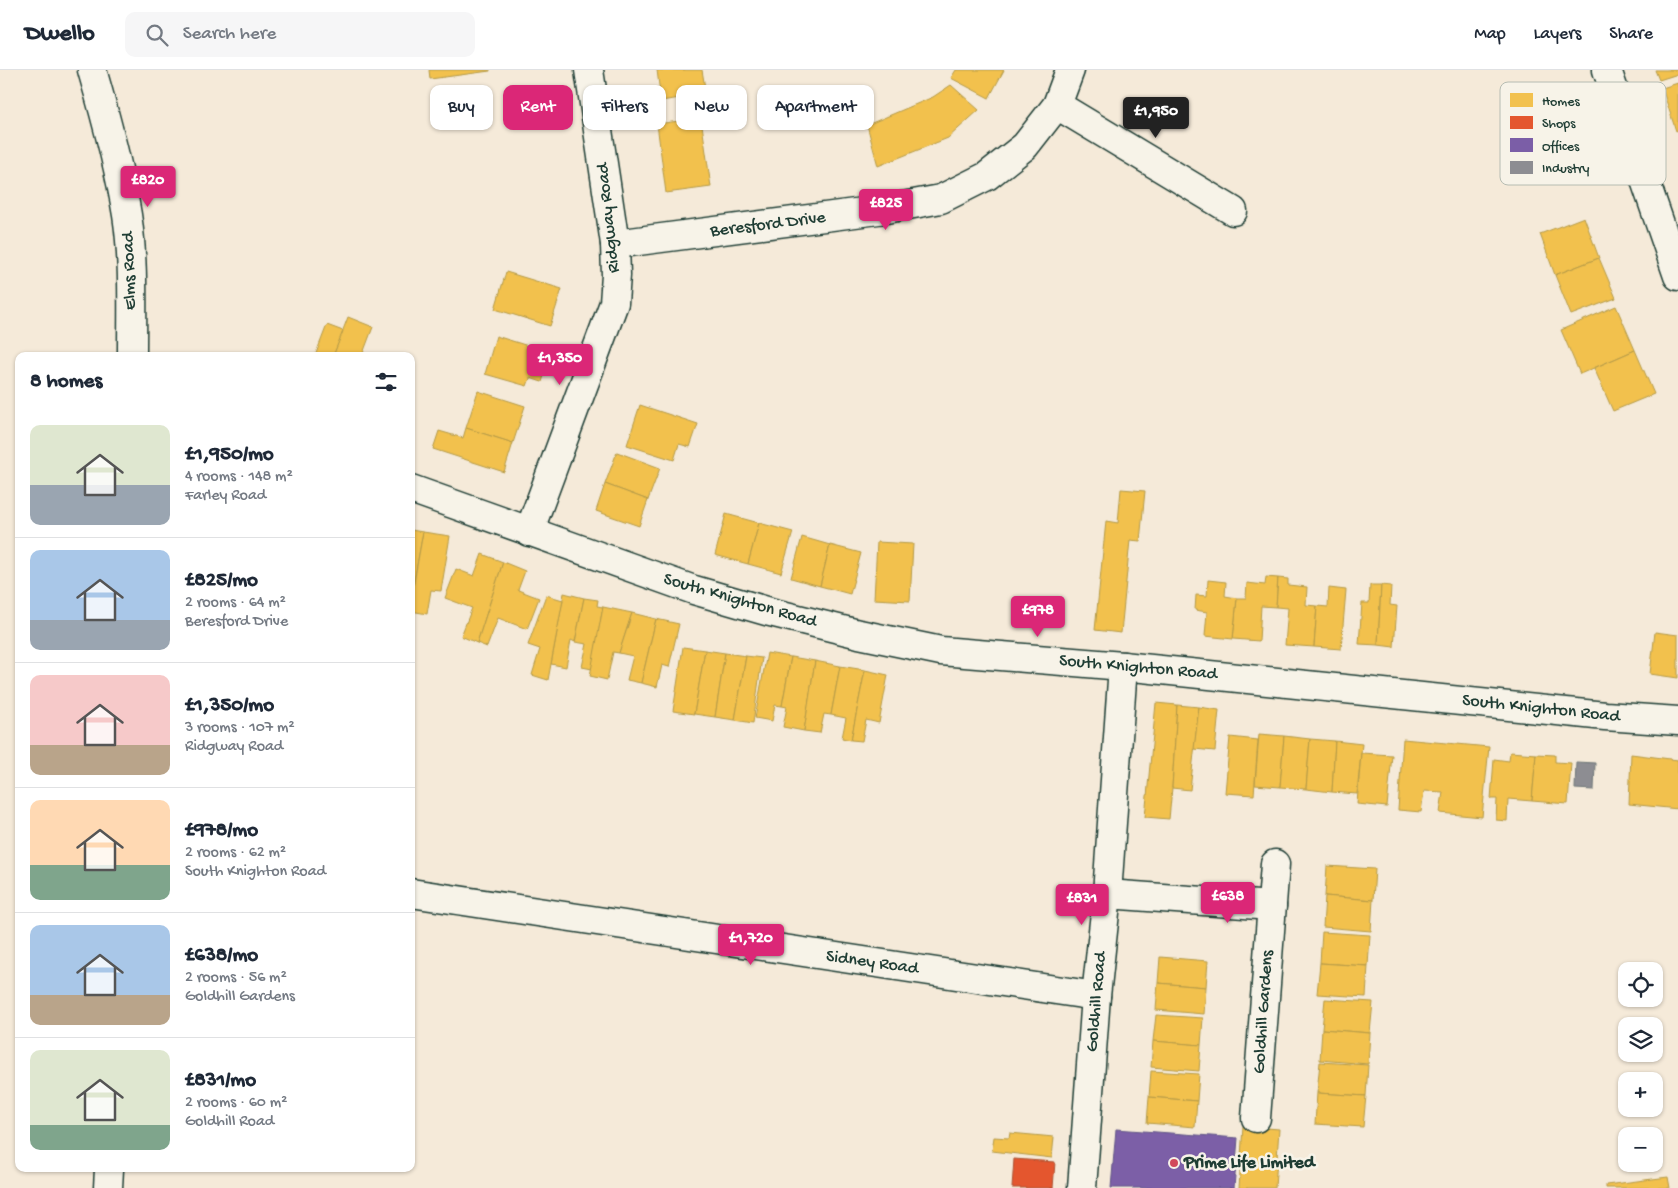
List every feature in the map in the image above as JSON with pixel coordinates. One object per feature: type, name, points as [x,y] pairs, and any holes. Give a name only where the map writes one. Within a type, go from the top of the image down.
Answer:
[{"type":"street","name":"Elms Road","points":[[92,70],[112,140],[128,216],[132,282],[132,352]]},
{"type":"street","name":"Ridgway Road","points":[[529,532],[614,302],[616,276],[615,244],[589,70]]},
{"type":"street","name":"Beresford Drive","points":[[615,244],[886,210],[941,199],[987,176],[1025,146],[1057,105],[1070,70]]},
{"type":"street","points":[[1607,70],[1611,82]]},
{"type":"street","points":[[1057,105],[1233,211]]},
{"type":"street","points":[[1647,185],[1678,276]]},
{"type":"street","name":"South Knighton Road","points":[[415,490],[694,590],[770,612],[859,634],[941,650],[1123,666],[1605,716],[1678,721]]},
{"type":"street","name":"Goldhill Road","points":[[1082,1188],[1096,996],[1107,894],[1123,666]]},
{"type":"street","name":"Goldhill Gardens","points":[[1256,1118],[1275,864]]},
{"type":"street","name":"Sidney Road","points":[[415,894],[1096,996]]},
{"type":"street","points":[[1107,894],[1272,906]]},
{"type":"street","points":[[108,1188],[109,1172]]},
{"type":"building: Homes","points":[[429,70],[490,70],[490,71],[430,79]]},
{"type":"building: Homes","points":[[657,70],[702,70],[704,85],[676,85],[676,99],[666,100],[666,85],[659,85]]},
{"type":"building: Homes","points":[[956,70],[1004,70],[989,98],[951,78]]},
{"type":"building: Homes","points":[[1655,70],[1678,70],[1678,74],[1659,80]]},
{"type":"building: Homes","points":[[1678,83],[1678,130],[1676,131],[1666,100],[1666,87]]},
{"type":"building: Homes","points":[[951,85],[979,110],[948,138],[878,166],[868,130],[874,130],[874,122],[933,97]]},
{"type":"building: Homes","points":[[676,121],[676,130],[703,130],[711,187],[666,193],[658,130],[666,130],[666,123]]},
{"type":"building: Homes","points":[[1584,217],[1599,258],[1555,275],[1540,234]]},
{"type":"building: Homes","points":[[1599,258],[1616,298],[1571,315],[1555,275]]},
{"type":"building: Homes","points":[[506,272],[562,289],[550,326],[495,309]]},
{"type":"building: Homes","points":[[1616,306],[1635,350],[1580,374],[1561,330]]},
{"type":"building: Homes","points":[[348,317],[373,327],[364,352],[335,352]]},
{"type":"building: Homes","points":[[327,325],[343,331],[335,352],[317,352]]},
{"type":"building: Homes","points":[[496,336],[551,353],[542,382],[530,378],[527,386],[485,374]]},
{"type":"building: Homes","points":[[1635,350],[1654,394],[1613,411],[1594,368]]},
{"type":"building: Homes","points":[[478,391],[525,406],[513,443],[466,428]]},
{"type":"building: Homes","points":[[640,405],[698,424],[690,447],[679,444],[674,460],[627,445]]},
{"type":"building: Homes","points":[[466,428],[513,443],[504,472],[433,449],[439,431],[463,438]]},
{"type":"building: Homes","points":[[617,452],[660,468],[648,500],[605,484]]},
{"type":"building: Homes","points":[[605,484],[648,500],[639,526],[596,511]]},
{"type":"building: Homes","points":[[1121,489],[1145,491],[1140,541],[1130,540],[1121,633],[1095,630],[1106,521],[1118,523]]},
{"type":"building: Homes","points":[[726,514],[759,523],[748,564],[715,555]]},
{"type":"building: Homes","points":[[759,523],[793,532],[781,573],[748,564]]},
{"type":"building: Homes","points":[[415,531],[423,532],[415,577]]},
{"type":"building: Homes","points":[[423,532],[450,536],[441,591],[431,590],[427,614],[415,612],[415,577]]},
{"type":"building: Homes","points":[[802,537],[830,545],[820,586],[791,578]]},
{"type":"building: Homes","points":[[877,542],[913,544],[910,601],[874,599]]},
{"type":"building: Homes","points":[[830,545],[861,553],[850,594],[820,586]]},
{"type":"building: Homes","points":[[482,554],[503,562],[477,643],[461,636],[472,608],[445,598],[456,569],[474,576]]},
{"type":"building: Homes","points":[[503,562],[525,571],[518,590],[539,598],[527,629],[498,618],[487,647],[477,643]]},
{"type":"building: Homes","points":[[1266,577],[1278,578],[1276,607],[1261,606],[1259,641],[1233,639],[1237,598],[1246,598],[1247,583],[1265,585]]},
{"type":"building: Homes","points":[[1278,578],[1288,579],[1288,585],[1307,587],[1306,605],[1317,606],[1314,647],[1285,645],[1288,608],[1276,607]]},
{"type":"building: Homes","points":[[1208,580],[1226,582],[1225,596],[1237,598],[1233,639],[1205,636],[1207,612],[1195,610],[1196,595],[1207,596]]},
{"type":"building: Homes","points":[[1370,585],[1381,585],[1378,645],[1359,644],[1362,603],[1369,603]]},
{"type":"building: Homes","points":[[1381,585],[1391,586],[1390,605],[1397,606],[1394,647],[1378,645]]},
{"type":"building: Homes","points":[[1329,588],[1346,590],[1341,649],[1314,647],[1317,606],[1328,607]]},
{"type":"building: Homes","points":[[564,593],[584,598],[575,642],[571,640],[566,667],[551,664]]},
{"type":"building: Homes","points":[[546,595],[563,600],[548,680],[532,675],[540,649],[528,645]]},
{"type":"building: Homes","points":[[584,598],[598,600],[597,606],[603,607],[592,669],[582,667],[587,644],[575,642]]},
{"type":"building: Homes","points":[[603,607],[632,613],[619,653],[613,652],[607,680],[590,676]]},
{"type":"building: Homes","points":[[632,613],[656,619],[641,683],[627,680],[633,656],[619,653]]},
{"type":"building: Homes","points":[[656,619],[679,624],[669,667],[662,665],[657,687],[641,683]]},
{"type":"building: Homes","points":[[1655,632],[1678,635],[1678,678],[1650,674]]},
{"type":"building: Homes","points":[[683,647],[705,650],[694,714],[673,711]]},
{"type":"building: Homes","points":[[705,650],[725,653],[715,717],[694,714]]},
{"type":"building: Homes","points":[[725,653],[746,656],[735,720],[715,717]]},
{"type":"building: Homes","points":[[767,653],[791,657],[782,706],[775,705],[772,721],[755,718]]},
{"type":"building: Homes","points":[[746,656],[762,658],[753,723],[735,720]]},
{"type":"building: Homes","points":[[791,657],[815,661],[804,731],[783,727],[787,707],[782,706]]},
{"type":"building: Homes","points":[[815,661],[840,666],[831,715],[824,714],[820,733],[804,731]]},
{"type":"building: Homes","points":[[840,666],[865,670],[851,740],[842,738],[846,718],[831,715]]},
{"type":"building: Homes","points":[[865,670],[888,675],[879,723],[866,720],[862,741],[851,740]]},
{"type":"building: Homes","points":[[1156,703],[1177,705],[1169,819],[1145,817]]},
{"type":"building: Homes","points":[[1177,705],[1199,707],[1190,790],[1172,788]]},
{"type":"building: Homes","points":[[1199,707],[1219,710],[1215,751],[1194,749]]},
{"type":"building: Homes","points":[[1259,734],[1284,736],[1280,787],[1255,785]]},
{"type":"building: Homes","points":[[1284,736],[1310,739],[1306,789],[1280,787]]},
{"type":"building: Homes","points":[[1230,737],[1258,740],[1254,795],[1225,793]]},
{"type":"building: Homes","points":[[1310,739],[1335,741],[1332,792],[1306,789]]},
{"type":"building: Homes","points":[[1403,739],[1489,747],[1482,817],[1440,813],[1443,792],[1424,791],[1421,812],[1398,810]]},
{"type":"building: Homes","points":[[1335,741],[1362,744],[1357,794],[1332,792]]},
{"type":"building: Homes","points":[[1510,752],[1536,754],[1532,801],[1508,799],[1507,821],[1496,820],[1497,799],[1491,799],[1494,759],[1509,761]]},
{"type":"building: Homes","points":[[1361,753],[1392,755],[1387,807],[1357,804]]},
{"type":"building: Homes","points":[[1536,754],[1555,755],[1555,762],[1571,763],[1568,804],[1532,801]]},
{"type":"building: Homes","points":[[1631,754],[1678,760],[1678,809],[1629,804]]},
{"type":"building: Homes","points":[[1327,866],[1375,869],[1373,900],[1325,896]]},
{"type":"building: Homes","points":[[1325,896],[1373,900],[1371,931],[1323,927]]},
{"type":"building: Homes","points":[[1322,932],[1370,935],[1368,966],[1320,963]]},
{"type":"building: Homes","points":[[1160,957],[1208,961],[1206,987],[1158,983]]},
{"type":"building: Homes","points":[[1320,963],[1368,966],[1366,997],[1317,994]]},
{"type":"building: Homes","points":[[1158,983],[1206,987],[1204,1014],[1156,1010]]},
{"type":"building: Homes","points":[[1325,999],[1373,1002],[1370,1033],[1322,1029]]},
{"type":"building: Homes","points":[[1156,1015],[1203,1018],[1201,1045],[1153,1041]]},
{"type":"building: Homes","points":[[1322,1029],[1370,1033],[1368,1064],[1320,1060]]},
{"type":"building: Homes","points":[[1153,1041],[1201,1045],[1199,1071],[1151,1067]]},
{"type":"building: Homes","points":[[1320,1062],[1368,1065],[1366,1096],[1317,1093]]},
{"type":"building: Homes","points":[[1151,1071],[1199,1074],[1197,1101],[1149,1097]]},
{"type":"building: Homes","points":[[1317,1093],[1366,1096],[1363,1127],[1315,1124]]},
{"type":"building: Homes","points":[[1149,1097],[1197,1101],[1195,1127],[1147,1123]]},
{"type":"building: Homes","points":[[1243,1126],[1279,1129],[1275,1188],[1239,1188]]},
{"type":"building: Homes","points":[[1010,1133],[1054,1137],[1052,1158],[992,1151],[994,1137],[1009,1138]]},
{"type":"building: Homes","points":[[1668,1177],[1670,1188],[1606,1188],[1606,1185]]},
{"type":"building: Shops","points":[[1014,1159],[1055,1162],[1053,1188],[1012,1188]]},
{"type":"building: Offices","name":"Prime Life Limited","points":[[1116,1129],[1238,1138],[1234,1188],[1111,1188]]},
{"type":"building: Industry","points":[[1576,762],[1595,763],[1594,790],[1575,789]]},
{"type":"place","name":"Prime Life Limited","points":[[1174,1163]]}]
